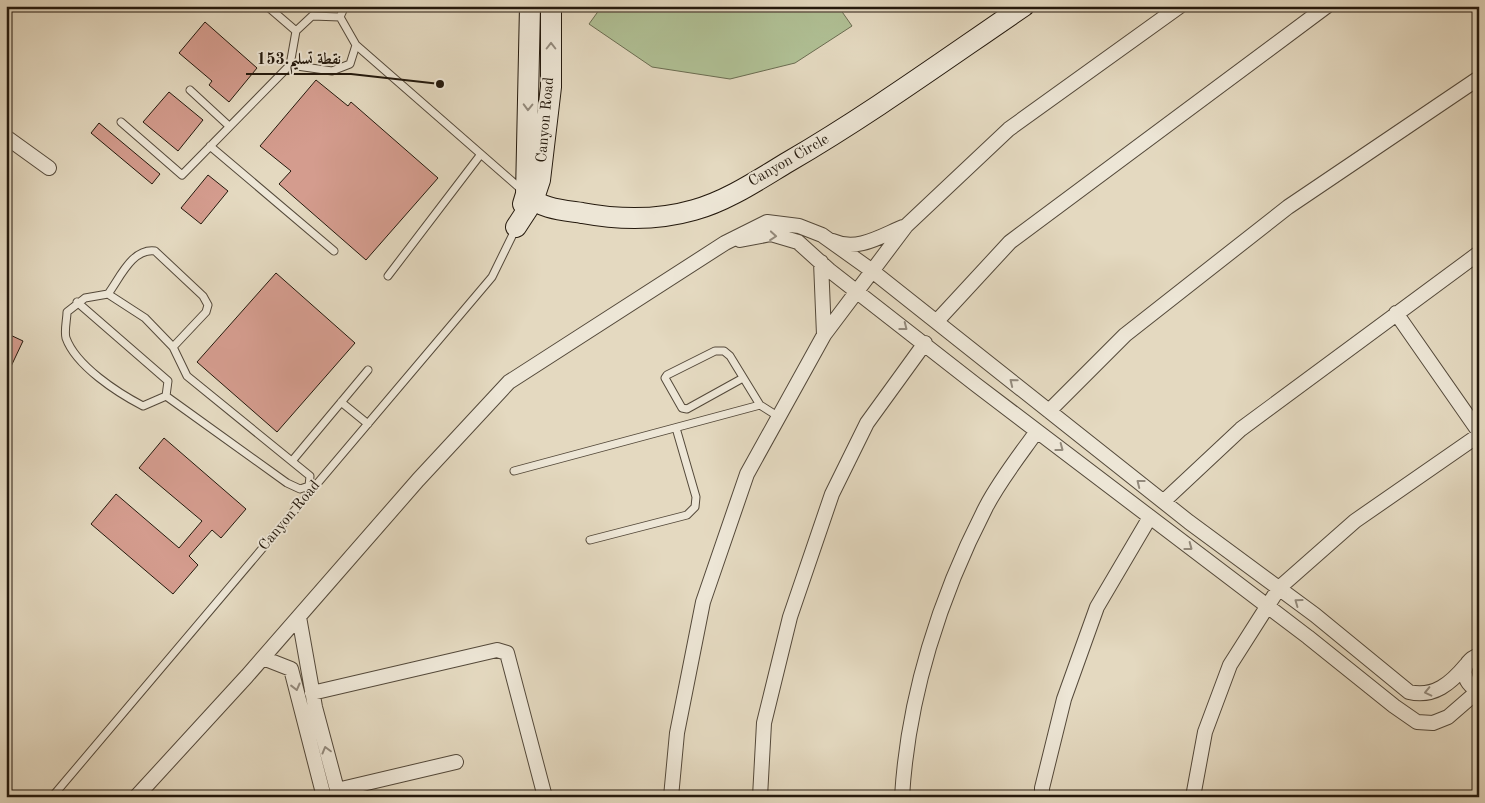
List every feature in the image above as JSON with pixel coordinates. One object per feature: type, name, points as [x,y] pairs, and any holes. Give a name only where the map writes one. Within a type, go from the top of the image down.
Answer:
[{"type":"main road","name":"Canyon Road","points":[[530,6],[530,198]]},
{"type":"main road","name":"Canyon Road","points":[[516,228],[540,180],[551,87],[551,6]]},
{"type":"main road","name":"Canyon Circle","points":[[530,198],[546,207],[612,218],[654,219],[695,210],[742,189],[841,131],[1024,6]]},
{"type":"street","points":[[671,797],[677,733],[703,602],[747,474],[780,418],[824,335],[856,289],[906,226],[1009,129],[1180,6]]},
{"type":"street","points":[[937,321],[1010,242],[1327,6]]},
{"type":"street","points":[[1049,411],[1125,335],[1288,207],[1479,78]]},
{"type":"street","points":[[6,136],[49,168]]},
{"type":"street","points":[[136,797],[263,658],[418,480],[509,382],[725,242],[767,222],[799,226],[841,244],[862,245],[906,226]]},
{"type":"street","points":[[725,242],[771,234],[798,242],[820,262],[1417,722],[1433,723],[1448,717],[1478,691],[1466,683],[1464,676],[1466,664]]},
{"type":"street","points":[[822,236],[871,270],[937,321],[1049,411],[1279,588],[1409,692],[1418,694],[1432,692],[1453,681],[1470,658],[1479,655]]},
{"type":"street","points":[[1164,501],[1241,429],[1479,253]]},
{"type":"street","points":[[820,262],[824,335]]},
{"type":"street","points":[[1193,797],[1205,732],[1230,665],[1279,588],[1355,522],[1479,433],[1396,313]]},
{"type":"street","points":[[760,797],[764,723],[790,618],[832,494],[867,424],[925,343]]},
{"type":"street","points":[[902,797],[904,765],[919,681],[944,602],[987,506],[1037,430]]},
{"type":"street","points":[[1042,797],[1042,788],[1064,698],[1097,607],[1150,517]]},
{"type":"street","points":[[299,617],[312,693],[338,793],[456,762]]},
{"type":"street","points":[[312,693],[497,650],[507,654],[545,797]]},
{"type":"street","points":[[263,658],[291,669],[324,797]]},
{"type":"lane","points":[[267,6],[296,31]]},
{"type":"lane","points":[[340,17],[345,6]]},
{"type":"lane","points":[[121,122],[182,175],[290,65],[296,31],[312,16],[340,17]]},
{"type":"lane","points":[[340,17],[356,45],[530,198]]},
{"type":"lane","points":[[290,65],[332,72],[350,64],[356,45]]},
{"type":"lane","points":[[190,90],[230,126]]},
{"type":"lane","points":[[210,146],[334,251]]},
{"type":"lane","points":[[388,276],[481,154]]},
{"type":"lane","name":"Canyon Road","points":[[52,797],[492,277],[516,228]]},
{"type":"lane","points":[[166,396],[143,406],[120,394],[77,358],[65,337],[67,312],[77,302],[108,294],[137,254],[145,250],[155,251],[203,296],[208,305],[206,312],[173,347]]},
{"type":"lane","points":[[108,294],[145,318],[173,347],[187,376],[318,483]]},
{"type":"lane","points":[[77,302],[168,381],[166,396]]},
{"type":"lane","points":[[743,378],[688,409],[682,408],[665,378],[667,375],[716,351],[724,351],[730,356],[760,405],[780,418]]},
{"type":"lane","points":[[292,461],[368,370]]},
{"type":"lane","points":[[166,396],[287,483],[308,495]]},
{"type":"lane","points":[[341,402],[368,424]]},
{"type":"lane","points":[[514,471],[760,405]]},
{"type":"lane","points":[[590,540],[687,515],[695,507],[696,496],[676,428]]},
{"type":"lane","points":[[300,489],[309,486],[310,476]]},
{"type":"green space","points":[[602,6],[838,6],[852,26],[795,63],[730,79],[652,67],[589,24]]},
{"type":"building","points":[[205,22],[257,68],[229,102],[209,85],[212,81],[179,53]]},
{"type":"building","points":[[316,80],[348,106],[351,102],[438,178],[366,260],[279,184],[291,171],[260,146]]},
{"type":"building","points":[[169,92],[203,120],[178,151],[143,122]]},
{"type":"building","points":[[99,123],[160,174],[152,184],[91,133]]},
{"type":"building","points":[[208,175],[228,191],[201,224],[181,208]]},
{"type":"building","points":[[276,273],[355,343],[277,432],[197,362]]},
{"type":"building","points":[[6,333],[23,341],[6,377]]},
{"type":"building","points":[[164,438],[246,509],[221,538],[212,530],[189,556],[198,565],[173,594],[91,524],[116,494],[179,548],[202,521],[139,468]]},
{"type":"place","name":"نقطة تسليم.153","points":[[440,84]]}]
